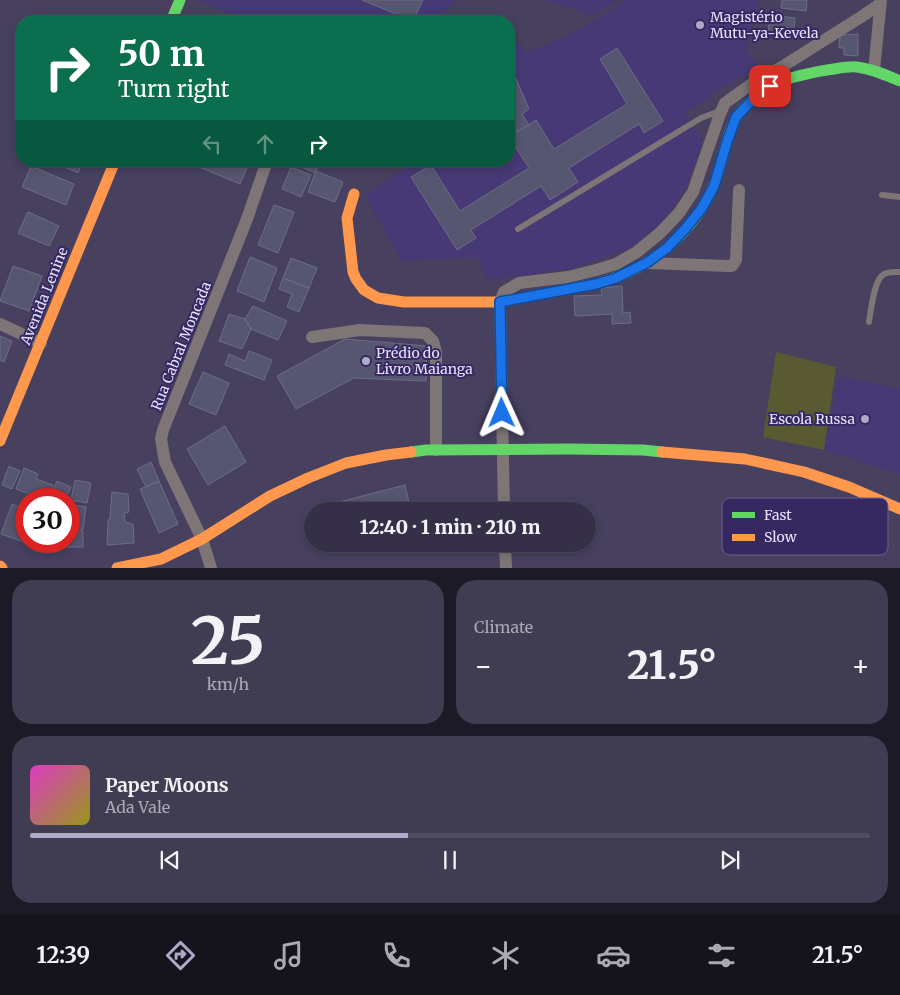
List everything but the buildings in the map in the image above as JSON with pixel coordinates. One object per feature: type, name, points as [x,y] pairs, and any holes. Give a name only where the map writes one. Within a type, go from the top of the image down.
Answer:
[{"type":"street","points":[[174,15],[180,0]]},
{"type":"street","points":[[874,70],[880,2]]},
{"type":"street","points":[[504,502],[500,302],[504,292],[519,283],[568,276],[603,268],[616,264],[638,252],[679,213],[692,192],[721,111],[726,103],[757,80],[861,17],[880,2]]},
{"type":"street","points":[[354,194],[347,218],[353,272],[364,290],[378,298],[404,302],[500,302],[596,284],[616,278],[648,262],[667,248],[686,228],[702,208],[714,186],[736,117],[753,99],[770,86],[794,76],[835,69],[855,68],[874,70],[900,81]]},
{"type":"street","points":[[721,111],[736,117]]},
{"type":"street","name":"Avenida Lenine","points":[[0,441],[113,167]]},
{"type":"street","name":"Rua Cabral Moncada","points":[[212,568],[202,539],[165,462],[161,438],[247,219],[265,167]]},
{"type":"street","points":[[648,262],[732,266],[736,260],[740,190]]},
{"type":"street","points":[[655,237],[667,248]]},
{"type":"street","points":[[0,324],[41,343]]},
{"type":"street","points":[[312,337],[360,330],[425,333],[433,341],[436,352],[436,450]]},
{"type":"street","points":[[117,568],[161,559],[202,539],[270,496],[346,463],[426,450],[643,450],[745,459],[804,472],[849,487],[873,498]]},
{"type":"street","points":[[888,505],[900,510]]},
{"type":"street","points":[[505,552],[506,568]]},
{"type":"lane","points":[[518,229],[702,118],[721,111]]},
{"type":"lane","points":[[882,195],[900,197]]},
{"type":"lane","points":[[869,322],[877,280],[884,274],[900,272]]},
{"type":"shaded area","points":[[196,0],[456,0],[442,15],[234,15]]},
{"type":"shaded area","points":[[545,0],[619,0],[593,15]]},
{"type":"shaded area","points":[[628,0],[759,0],[746,51],[760,66],[710,94],[712,97],[684,112],[703,140],[686,188],[662,223],[628,249],[571,269],[487,280],[477,257],[402,261],[365,196],[406,167],[515,167],[515,43],[527,53],[577,31]]},
{"type":"shaded area","name":"Escola Russa","points":[[838,376],[900,389],[900,474],[824,450]]},
{"type":"green space","points":[[776,352],[836,367],[824,450],[763,437]]},
{"type":"traffic: fast","points":[[174,15],[180,0]]},
{"type":"traffic: fast","points":[[608,280],[641,266],[671,244],[684,231],[705,203],[713,187],[732,126],[737,116],[766,89],[794,77],[849,67],[868,69],[900,81]]},
{"type":"traffic: fast","points":[[411,452],[426,450],[569,449],[662,452]]},
{"type":"traffic: slow","points":[[0,441],[113,167]]},
{"type":"traffic: slow","points":[[354,194],[347,218],[353,272],[364,290],[378,298],[404,302],[500,302],[608,280]]},
{"type":"traffic: slow","points":[[117,568],[161,559],[202,539],[270,496],[346,463],[411,452]]},
{"type":"traffic: slow","points":[[662,452],[745,459],[804,472],[874,498]]},
{"type":"traffic: slow","points":[[888,504],[900,509]]},
{"type":"place","name":"Magistério Mutu-ya-Kevela","points":[[700,25]]},
{"type":"place","name":"Prédio do Livro Maianga","points":[[366,361]]},
{"type":"place","name":"Escola Russa","points":[[865,419]]},
{"type":"route","points":[[502,413],[500,302],[596,284],[616,278],[648,262],[667,248],[702,208],[714,186],[736,117],[753,99],[770,86]]}]
